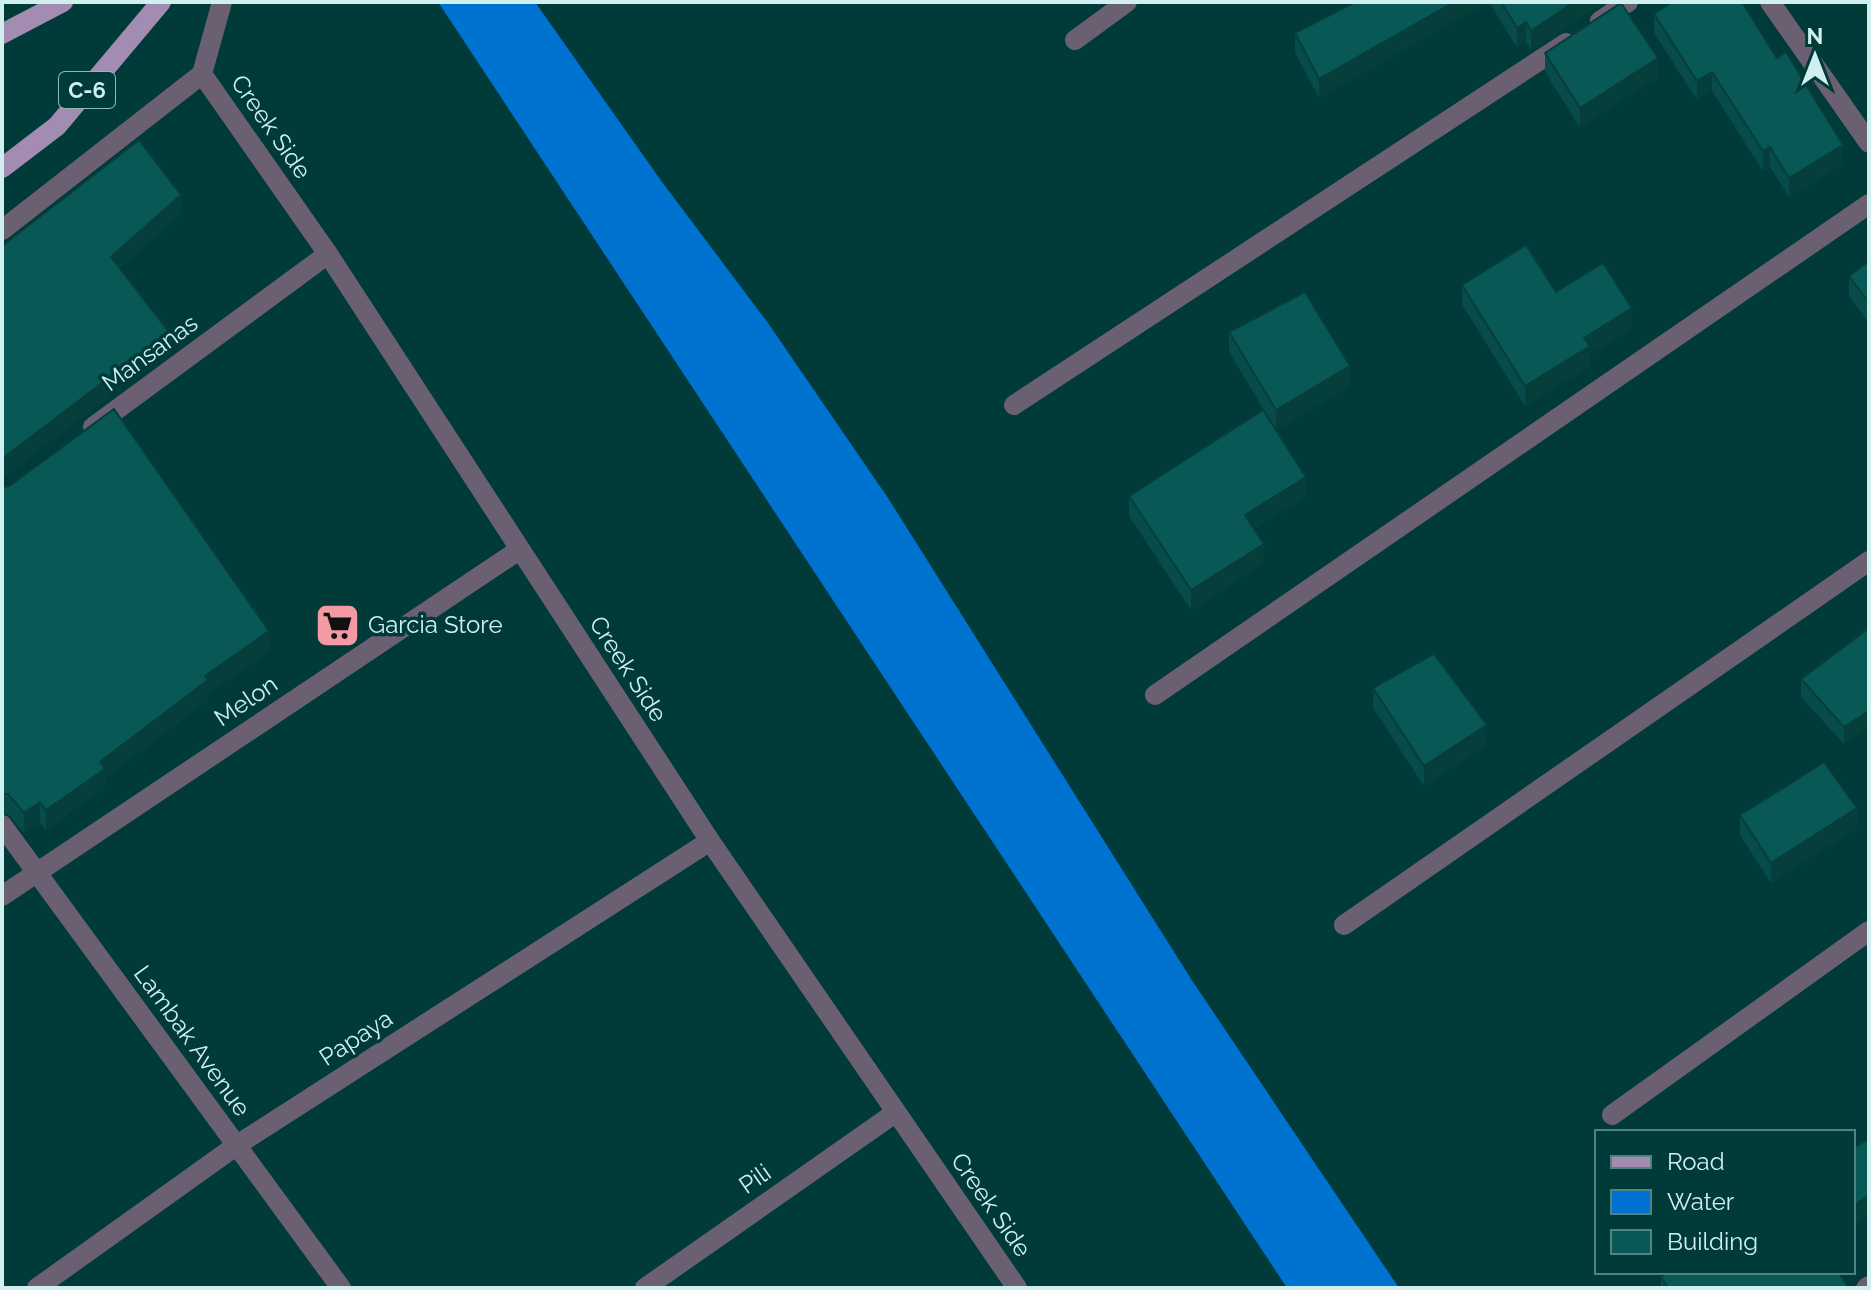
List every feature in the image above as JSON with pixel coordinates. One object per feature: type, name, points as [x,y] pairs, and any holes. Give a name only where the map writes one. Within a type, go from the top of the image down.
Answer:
[{"type":"main road","points":[[2,34],[63,2]]},
{"type":"main road","name":"C-6","points":[[2,168],[57,126],[161,2]]},
{"type":"street","points":[[2,230],[202,74],[222,2]]},
{"type":"street","points":[[1075,40],[1127,2]]},
{"type":"street","points":[[1014,405],[1628,2]]},
{"type":"street","points":[[1770,2],[1869,143]]},
{"type":"street","name":"Creek Side","points":[[202,74],[328,254],[710,841],[1017,1288]]},
{"type":"street","points":[[1155,695],[1869,204]]},
{"type":"street","name":"Mansanas","points":[[77,439],[328,254]]},
{"type":"street","name":"Melon","points":[[2,896],[519,550]]},
{"type":"street","points":[[1344,925],[1869,561]]},
{"type":"street","name":"Lambak Avenue","points":[[2,825],[341,1288]]},
{"type":"street","name":"Papaya","points":[[37,1288],[237,1145],[710,841]]},
{"type":"street","points":[[1612,1115],[1869,931]]},
{"type":"street","name":"Pili","points":[[645,1288],[895,1113]]},
{"type":"water","points":[[438,2],[535,2],[662,182],[768,323],[888,498],[1193,982],[1399,1288],[1287,1288]]},
{"type":"building","points":[[1355,2],[1454,2],[1319,79],[1295,33]]},
{"type":"building","points":[[1501,2],[1574,2],[1531,31],[1526,22],[1517,28]]},
{"type":"building","points":[[1672,2],[1742,2],[1777,58],[1786,52],[1843,145],[1789,178],[1770,147],[1763,151],[1712,72],[1697,81],[1654,14]]},
{"type":"building","points":[[1621,3],[1658,58],[1580,108],[1545,53]]},
{"type":"building","points":[[139,140],[181,195],[111,257],[169,332],[2,459],[2,246]]},
{"type":"building","points":[[1526,245],[1556,292],[1603,263],[1632,308],[1584,338],[1590,346],[1525,386],[1462,285]]},
{"type":"building","points":[[1869,261],[1869,303],[1849,276]]},
{"type":"building","points":[[1305,292],[1350,366],[1276,410],[1229,332]]},
{"type":"building","points":[[114,409],[269,631],[205,676],[208,680],[100,762],[105,769],[46,810],[40,802],[24,813],[8,794],[2,794],[2,487],[9,486]]},
{"type":"building","points":[[1263,410],[1306,477],[1245,515],[1264,544],[1191,590],[1129,496]]},
{"type":"building","points":[[1869,628],[1869,711],[1844,727],[1801,679]]},
{"type":"building","points":[[1434,654],[1487,725],[1424,766],[1373,688]]},
{"type":"building","points":[[1824,762],[1857,808],[1771,863],[1740,815]]},
{"type":"building","points":[[1869,1139],[1869,1195],[1855,1205],[1855,1147]]},
{"type":"building","points":[[1665,1274],[1839,1274],[1849,1288],[1668,1288],[1661,1277]]},
{"type":"place","name":"Garcia Store","points":[[337,625]]}]
